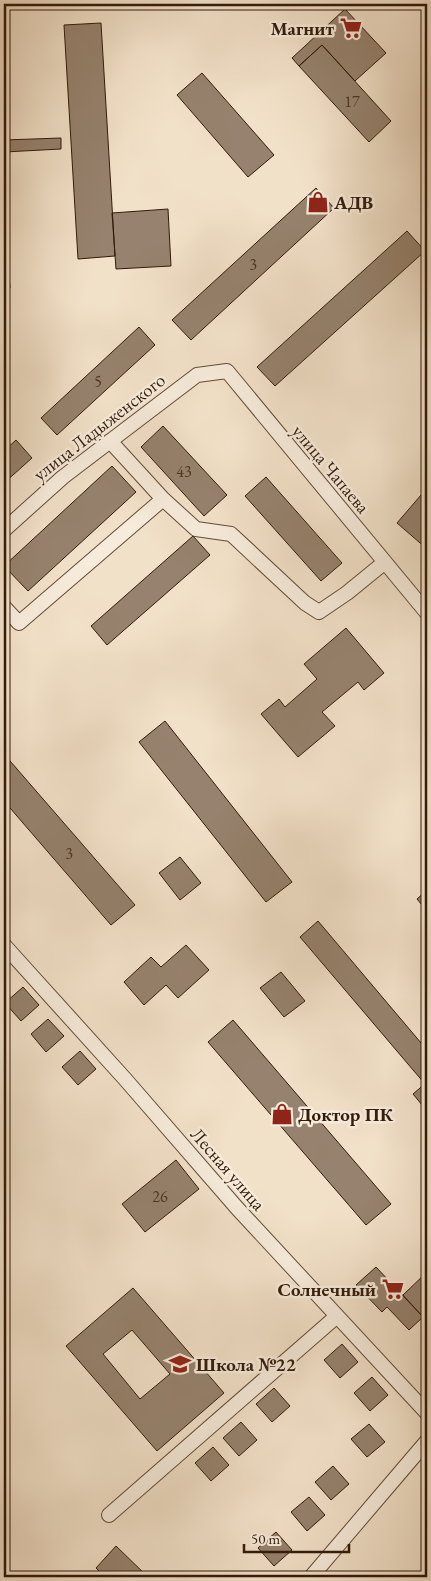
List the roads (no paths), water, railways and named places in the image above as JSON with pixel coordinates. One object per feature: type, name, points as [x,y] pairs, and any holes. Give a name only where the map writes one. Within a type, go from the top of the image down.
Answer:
[{"type":"street","name":"улица Чапаева","points":[[197,375],[227,371],[427,613]]},
{"type":"street","name":"улица Ладыженского","points":[[4,530],[63,477],[197,375]]},
{"type":"street","points":[[110,441],[163,499],[196,529],[231,534],[305,603],[319,612],[347,593],[385,562]]},
{"type":"street","points":[[4,608],[19,624],[163,499]]},
{"type":"street","name":"Лесная улица","points":[[4,945],[237,1208],[427,1413]]},
{"type":"street","points":[[109,1515],[337,1316]]},
{"type":"street","points":[[311,1577],[427,1441]]},
{"type":"place","name":"Магнит","points":[[351,28]]},
{"type":"place","name":"АДВ","points":[[318,202]]},
{"type":"place","name":"Доктор ПК","points":[[282,1114]]},
{"type":"place","name":"Солнечный","points":[[393,1289]]},
{"type":"place","name":"Школа №22","points":[[180,1364]]}]
